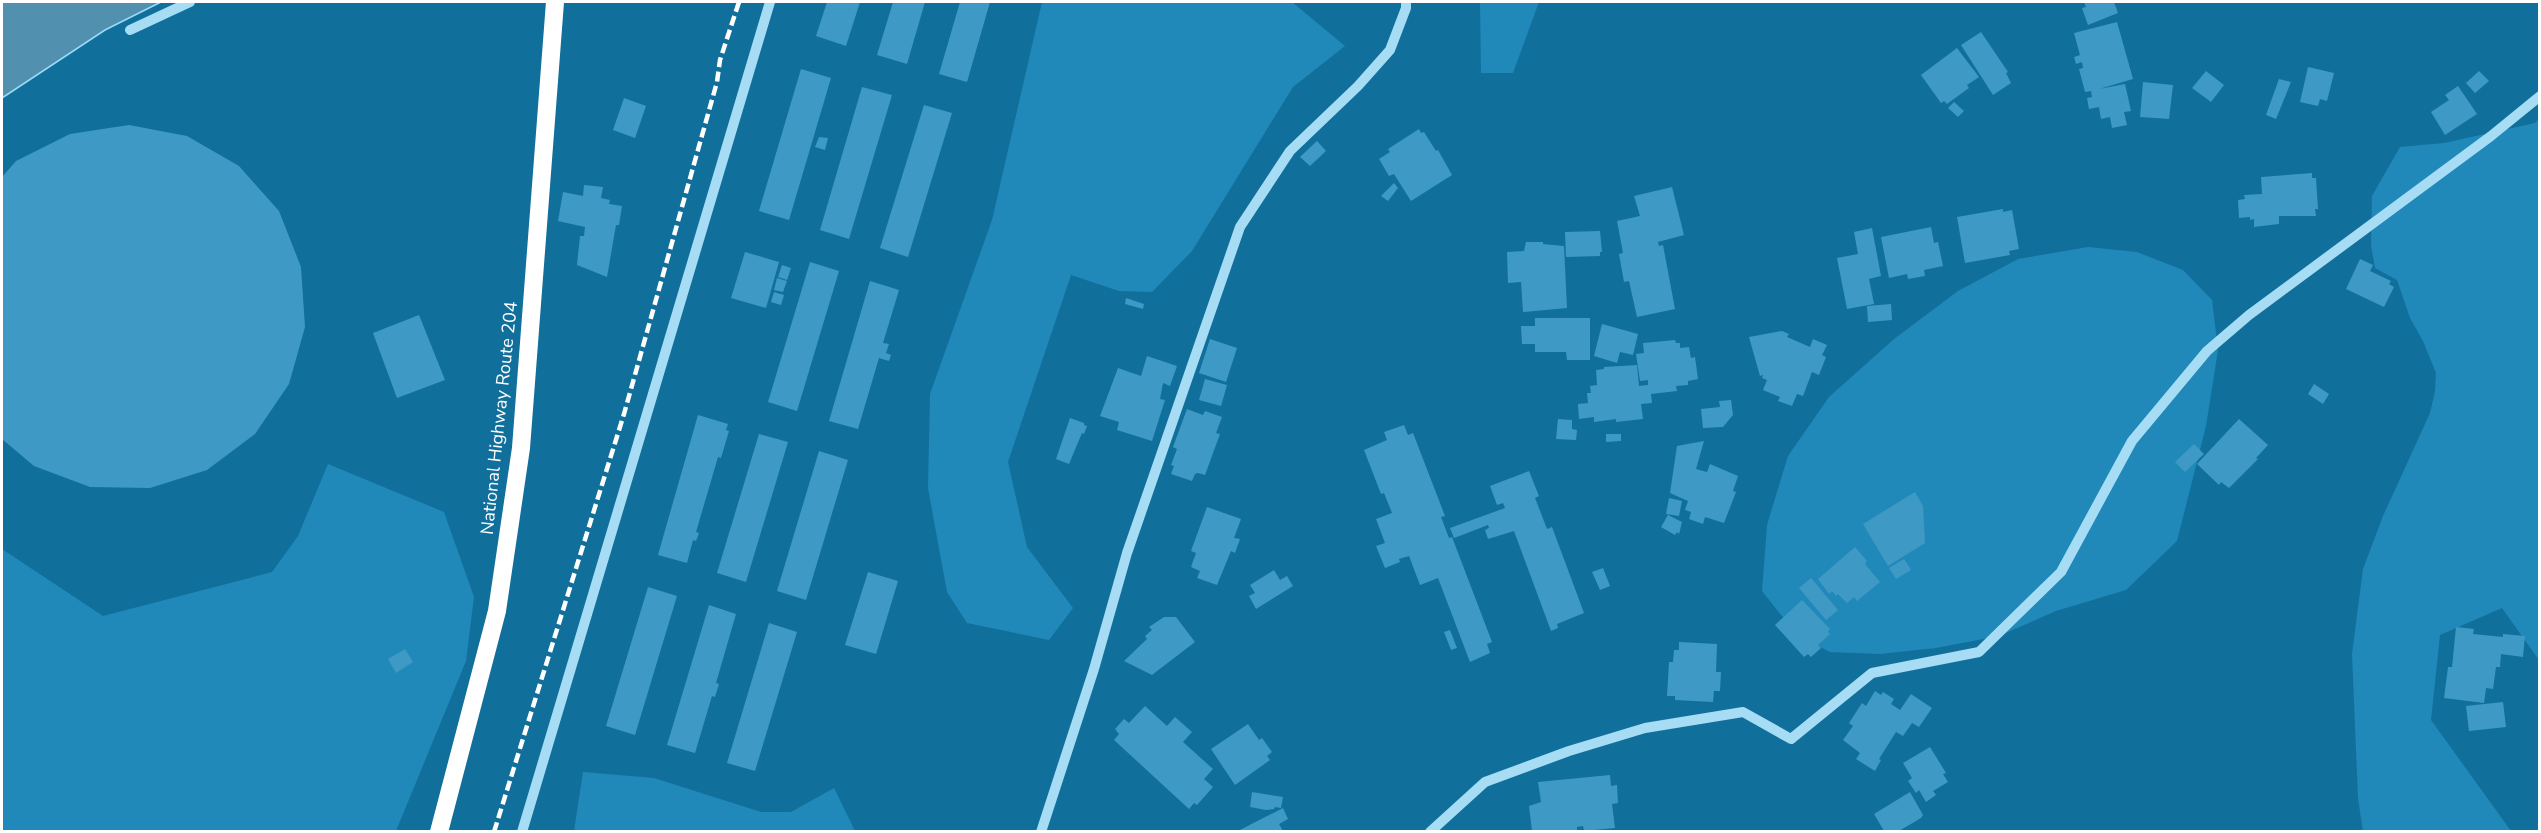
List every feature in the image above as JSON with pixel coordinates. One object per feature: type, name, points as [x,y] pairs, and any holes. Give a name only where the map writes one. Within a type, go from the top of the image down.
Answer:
[{"type":"highway","name":"National Highway Route 204","points":[[440,831],[497,611],[521,448],[555,2]]},
{"type":"street","points":[[130,30],[190,2]]},
{"type":"street","points":[[522,831],[770,2]]},
{"type":"street","points":[[1041,831],[1094,669],[1126,553],[1240,227],[1290,151],[1358,86],[1390,50],[1406,8],[1406,2]]},
{"type":"street","points":[[1430,831],[1485,782],[1569,751],[1645,728],[1743,712],[1791,739],[1872,673],[1979,652],[2061,572],[2132,441],[2208,351],[2249,315],[2491,136],[2540,96]]},
{"type":"shaded area","points":[[2,2],[161,2],[105,30],[2,98]]},
{"type":"shaded area","points":[[1042,2],[1292,2],[1345,46],[1293,87],[1192,251],[1152,292],[1119,291],[1071,275],[1008,462],[1027,547],[1073,608],[1049,640],[967,623],[947,592],[928,488],[930,394],[992,220]]},
{"type":"shaded area","points":[[1480,2],[1539,2],[1513,73],[1481,73]]},
{"type":"shaded area","points":[[2539,119],[2539,660],[2502,608],[2440,635],[2431,720],[2511,831],[2363,832],[2358,798],[2352,654],[2363,569],[2383,516],[2430,413],[2436,373],[2423,341],[2410,318],[2397,280],[2375,268],[2371,245],[2372,196],[2400,147],[2444,143],[2535,123]]},
{"type":"shaded area","points":[[2088,247],[2137,252],[2183,270],[2212,300],[2218,350],[2206,426],[2177,541],[2126,590],[2056,611],[1999,636],[1936,648],[1880,654],[1830,652],[1797,635],[1762,591],[1767,525],[1788,456],[1829,397],[1894,339],[1958,291],[2018,259]]},
{"type":"shaded area","points":[[328,464],[444,512],[474,597],[466,661],[396,831],[2,831],[2,549],[103,616],[272,572],[298,536]]},
{"type":"shaded area","points":[[583,772],[654,778],[761,812],[791,812],[834,788],[855,831],[574,831]]},
{"type":"building","points":[[827,2],[860,2],[846,46],[816,36]]},
{"type":"building","points":[[893,2],[925,2],[907,64],[877,55]]},
{"type":"building","points":[[960,2],[990,2],[967,82],[939,74]]},
{"type":"building","points":[[2084,2],[2114,2],[2118,13],[2088,25],[2082,8],[2086,7]]},
{"type":"building","points":[[2117,22],[2133,79],[2099,89],[2125,84],[2131,111],[2124,112],[2127,125],[2112,128],[2110,117],[2101,119],[2099,107],[2089,109],[2087,98],[2092,97],[2091,91],[2085,92],[2079,69],[2083,68],[2082,62],[2076,64],[2074,57],[2080,55],[2074,33]]},
{"type":"building","points":[[1981,32],[2008,72],[2006,73],[2011,83],[1993,95],[1961,45]]},
{"type":"building","points":[[1957,48],[1979,77],[1967,85],[1969,88],[1947,104],[1944,101],[1941,103],[1921,75]]},
{"type":"building","points":[[2308,67],[2334,73],[2327,101],[2320,99],[2318,106],[2300,102]]},
{"type":"building","points":[[801,69],[831,78],[789,220],[759,211]]},
{"type":"building","points":[[2206,71],[2224,85],[2211,102],[2192,88]]},
{"type":"building","points":[[2479,71],[2489,81],[2475,93],[2466,83]]},
{"type":"building","points":[[2279,79],[2291,82],[2276,119],[2266,115]]},
{"type":"building","points":[[2143,82],[2173,85],[2169,119],[2140,117]]},
{"type":"building","points":[[2458,86],[2477,114],[2445,135],[2431,112],[2449,100],[2445,95]]},
{"type":"building","points":[[862,87],[892,95],[849,239],[820,230]]},
{"type":"building","points":[[624,98],[646,106],[635,138],[613,130]]},
{"type":"building","points":[[1954,102],[1964,111],[1958,117],[1948,108]]},
{"type":"building","points":[[924,105],[952,113],[908,257],[880,248]]},
{"type":"building","points":[[129,125],[187,136],[239,166],[279,211],[301,267],[305,327],[289,384],[255,434],[207,470],[150,488],[90,487],[34,466],[2,439],[2,177],[16,161],[70,134]]},
{"type":"building","points":[[1419,129],[1421,133],[1424,132],[1436,151],[1438,150],[1452,175],[1411,201],[1394,174],[1389,176],[1379,159],[1390,152],[1388,149]]},
{"type":"building","points":[[819,137],[828,138],[825,150],[815,147]]},
{"type":"building","points":[[1317,141],[1326,151],[1310,166],[1300,157]]},
{"type":"building","points":[[2312,173],[2312,178],[2316,178],[2318,209],[2315,209],[2316,216],[2279,216],[2279,224],[2254,227],[2254,219],[2239,218],[2238,200],[2245,199],[2244,195],[2262,194],[2261,177]]},
{"type":"building","points":[[1394,183],[1398,188],[1388,201],[1381,196]]},
{"type":"building","points":[[584,185],[603,187],[601,198],[610,200],[609,204],[622,206],[619,225],[616,225],[607,277],[577,265],[580,236],[584,236],[585,227],[558,221],[563,192],[583,196]]},
{"type":"building","points":[[1672,187],[1684,235],[1658,242],[1659,246],[1663,245],[1675,309],[1637,317],[1629,281],[1624,282],[1619,254],[1623,253],[1617,221],[1640,216],[1634,196]]},
{"type":"building","points":[[2003,209],[2003,212],[2012,210],[2019,249],[2009,251],[2010,255],[1965,263],[1957,217]]},
{"type":"building","points":[[1931,227],[1934,243],[1938,242],[1943,266],[1924,270],[1925,276],[1908,279],[1907,274],[1889,278],[1881,237]]},
{"type":"building","points":[[1872,228],[1881,276],[1869,279],[1874,304],[1847,309],[1837,258],[1858,254],[1854,232]]},
{"type":"building","points":[[1600,231],[1602,252],[1600,256],[1566,257],[1565,232]]},
{"type":"building","points":[[1526,242],[1564,246],[1567,308],[1523,312],[1521,282],[1508,283],[1507,252],[1524,251]]},
{"type":"building","points":[[745,252],[779,262],[766,308],[731,298]]},
{"type":"building","points":[[2360,259],[2373,265],[2370,271],[2391,281],[2389,284],[2394,287],[2384,307],[2346,289]]},
{"type":"building","points":[[810,262],[839,271],[797,411],[768,402]]},
{"type":"building","points":[[782,265],[791,268],[787,280],[778,277]]},
{"type":"building","points":[[777,278],[787,281],[783,292],[774,290]]},
{"type":"building","points":[[870,281],[899,290],[883,343],[889,344],[886,353],[891,355],[889,361],[879,358],[858,429],[829,421]]},
{"type":"building","points":[[774,292],[784,295],[781,305],[771,302]]},
{"type":"building","points":[[1126,298],[1144,304],[1143,309],[1125,304]]},
{"type":"building","points":[[1891,304],[1892,320],[1868,322],[1867,306]]},
{"type":"building","points":[[419,315],[445,380],[397,398],[373,333]]},
{"type":"building","points":[[1535,318],[1590,318],[1590,360],[1567,360],[1566,352],[1535,352],[1535,344],[1522,344],[1521,326],[1535,326]]},
{"type":"building","points":[[1602,324],[1638,334],[1633,355],[1620,352],[1617,363],[1594,356]]},
{"type":"building","points":[[1782,331],[1789,334],[1787,337],[1810,347],[1813,339],[1827,345],[1822,355],[1826,357],[1819,375],[1812,372],[1803,396],[1797,394],[1792,406],[1778,401],[1780,397],[1763,390],[1767,380],[1762,378],[1763,375],[1760,376],[1749,337]]},
{"type":"building","points":[[1210,339],[1237,348],[1226,382],[1199,373]]},
{"type":"building","points":[[1675,340],[1676,343],[1680,343],[1680,348],[1689,347],[1691,358],[1695,357],[1698,379],[1688,381],[1688,385],[1676,386],[1677,391],[1651,394],[1652,403],[1641,404],[1643,419],[1594,422],[1594,417],[1579,419],[1578,404],[1588,403],[1587,393],[1591,393],[1590,386],[1597,385],[1596,370],[1604,369],[1604,367],[1637,365],[1639,386],[1648,385],[1648,380],[1640,381],[1636,354],[1644,353],[1643,343]]},
{"type":"building","points":[[1147,356],[1177,366],[1170,386],[1163,383],[1160,399],[1165,400],[1152,441],[1117,430],[1119,422],[1100,416],[1118,368],[1141,376]]},
{"type":"building","points":[[1205,379],[1227,385],[1221,406],[1199,400]]},
{"type":"building","points":[[2314,384],[2329,394],[2323,404],[2308,394]]},
{"type":"building","points":[[1731,400],[1733,415],[1723,427],[1703,428],[1701,409],[1720,407],[1719,401]]},
{"type":"building","points":[[1187,409],[1203,415],[1205,411],[1222,417],[1216,433],[1220,434],[1205,475],[1195,474],[1192,481],[1171,474],[1174,466],[1171,465],[1177,449],[1173,447]]},
{"type":"building","points":[[698,415],[728,424],[726,430],[729,431],[721,458],[718,457],[696,532],[699,533],[696,541],[693,540],[687,563],[658,555]]},
{"type":"building","points":[[1070,418],[1087,426],[1069,464],[1056,459]]},
{"type":"building","points":[[1558,419],[1572,420],[1572,429],[1577,430],[1576,440],[1556,439]]},
{"type":"building","points":[[2239,419],[2268,445],[2256,458],[2258,459],[2229,488],[2221,482],[2219,485],[2197,464]]},
{"type":"building","points":[[1404,425],[1408,435],[1413,433],[1445,516],[1441,517],[1449,538],[1452,537],[1492,642],[1487,644],[1490,653],[1470,662],[1438,578],[1420,585],[1409,556],[1385,568],[1376,546],[1385,543],[1376,519],[1392,513],[1384,493],[1381,494],[1364,450],[1387,440],[1384,432]]},
{"type":"building","points":[[759,434],[788,442],[746,582],[717,573]]},
{"type":"building","points":[[1606,434],[1621,434],[1621,441],[1606,442]]},
{"type":"building","points":[[1704,441],[1696,469],[1707,472],[1710,464],[1738,476],[1733,491],[1736,492],[1724,523],[1705,517],[1703,524],[1689,519],[1691,512],[1685,510],[1688,501],[1670,493],[1677,446]]},
{"type":"building","points":[[2194,444],[2204,454],[2185,472],[2175,462]]},
{"type":"building","points":[[819,451],[848,460],[806,600],[777,591]]},
{"type":"building","points":[[1529,471],[1539,496],[1535,498],[1547,529],[1552,527],[1584,613],[1557,624],[1558,628],[1551,631],[1514,531],[1488,539],[1485,530],[1489,528],[1488,525],[1454,538],[1450,528],[1505,508],[1503,503],[1497,505],[1490,486]]},
{"type":"building","points":[[1915,492],[1923,506],[1925,543],[1888,566],[1863,524]]},
{"type":"building","points":[[1669,498],[1682,501],[1679,516],[1666,514]]},
{"type":"building","points":[[1207,507],[1241,519],[1234,538],[1240,539],[1235,553],[1231,551],[1217,585],[1197,578],[1200,571],[1191,567],[1196,553],[1191,551]]},
{"type":"building","points":[[1668,515],[1682,522],[1679,534],[1677,532],[1675,535],[1661,527]]},
{"type":"building","points":[[1855,547],[1880,582],[1857,601],[1854,597],[1847,603],[1832,591],[1829,594],[1818,579]]},
{"type":"building","points":[[1904,559],[1911,570],[1896,579],[1889,568]]},
{"type":"building","points":[[1603,568],[1610,586],[1600,590],[1592,572]]},
{"type":"building","points":[[1274,570],[1280,580],[1287,576],[1293,586],[1256,609],[1249,596],[1255,593],[1250,585]]},
{"type":"building","points":[[868,572],[898,581],[876,654],[845,645]]},
{"type":"building","points":[[1811,578],[1838,610],[1826,620],[1799,588]]},
{"type":"building","points":[[648,587],[677,596],[635,735],[606,726]]},
{"type":"building","points":[[1802,600],[1830,629],[1828,632],[1830,634],[1818,645],[1821,648],[1811,657],[1808,654],[1804,657],[1775,625]]},
{"type":"building","points":[[709,605],[736,614],[716,683],[719,684],[715,697],[712,696],[695,753],[667,745]]},
{"type":"building","points":[[1164,617],[1176,617],[1195,642],[1152,675],[1124,661],[1147,639],[1145,636],[1152,630],[1149,627]]},
{"type":"building","points":[[769,623],[797,632],[755,771],[727,763]]},
{"type":"building","points":[[2456,627],[2474,629],[2473,634],[2503,637],[2503,634],[2525,636],[2523,657],[2501,654],[2500,667],[2496,667],[2493,689],[2486,688],[2484,703],[2444,698],[2448,667],[2452,667]]},
{"type":"building","points":[[1450,630],[1457,648],[1451,650],[1444,632]]},
{"type":"building","points":[[1679,642],[1717,644],[1716,672],[1721,672],[1720,691],[1714,691],[1713,702],[1675,700],[1675,696],[1667,696],[1669,662],[1673,662],[1674,650],[1679,650]]},
{"type":"building","points":[[405,649],[413,662],[396,673],[388,659]]},
{"type":"building","points":[[1875,691],[1881,695],[1883,692],[1894,699],[1891,704],[1900,710],[1911,694],[1932,708],[1919,727],[1912,723],[1903,736],[1896,732],[1879,759],[1881,760],[1875,771],[1856,759],[1860,753],[1843,740],[1853,726],[1849,723],[1862,703],[1866,706]]},
{"type":"building","points":[[2503,702],[2506,727],[2469,731],[2466,706]]},
{"type":"building","points":[[1145,706],[1167,726],[1175,717],[1192,732],[1183,742],[1213,769],[1204,779],[1213,787],[1197,805],[1194,803],[1189,809],[1114,740],[1119,734],[1115,729],[1124,719],[1129,723]]},
{"type":"building","points":[[1248,724],[1259,740],[1262,738],[1272,752],[1267,756],[1270,760],[1235,785],[1211,749]]},
{"type":"building","points":[[1930,747],[1946,773],[1943,774],[1948,782],[1933,791],[1936,795],[1926,802],[1919,790],[1916,793],[1908,781],[1912,778],[1903,763]]},
{"type":"building","points":[[1610,775],[1611,786],[1617,785],[1618,803],[1612,804],[1615,828],[1584,831],[1583,826],[1577,827],[1577,831],[1532,831],[1529,806],[1541,802],[1538,782]]},
{"type":"building","points":[[1252,792],[1283,797],[1281,808],[1266,810],[1250,807]]},
{"type":"building","points":[[1910,792],[1923,815],[1921,818],[1899,831],[1884,831],[1874,814]]},
{"type":"building","points":[[1283,808],[1288,819],[1279,824],[1283,831],[1238,831]]},
{"type":"railway","points":[[494,832],[624,414],[717,82],[720,60],[739,2]]}]
